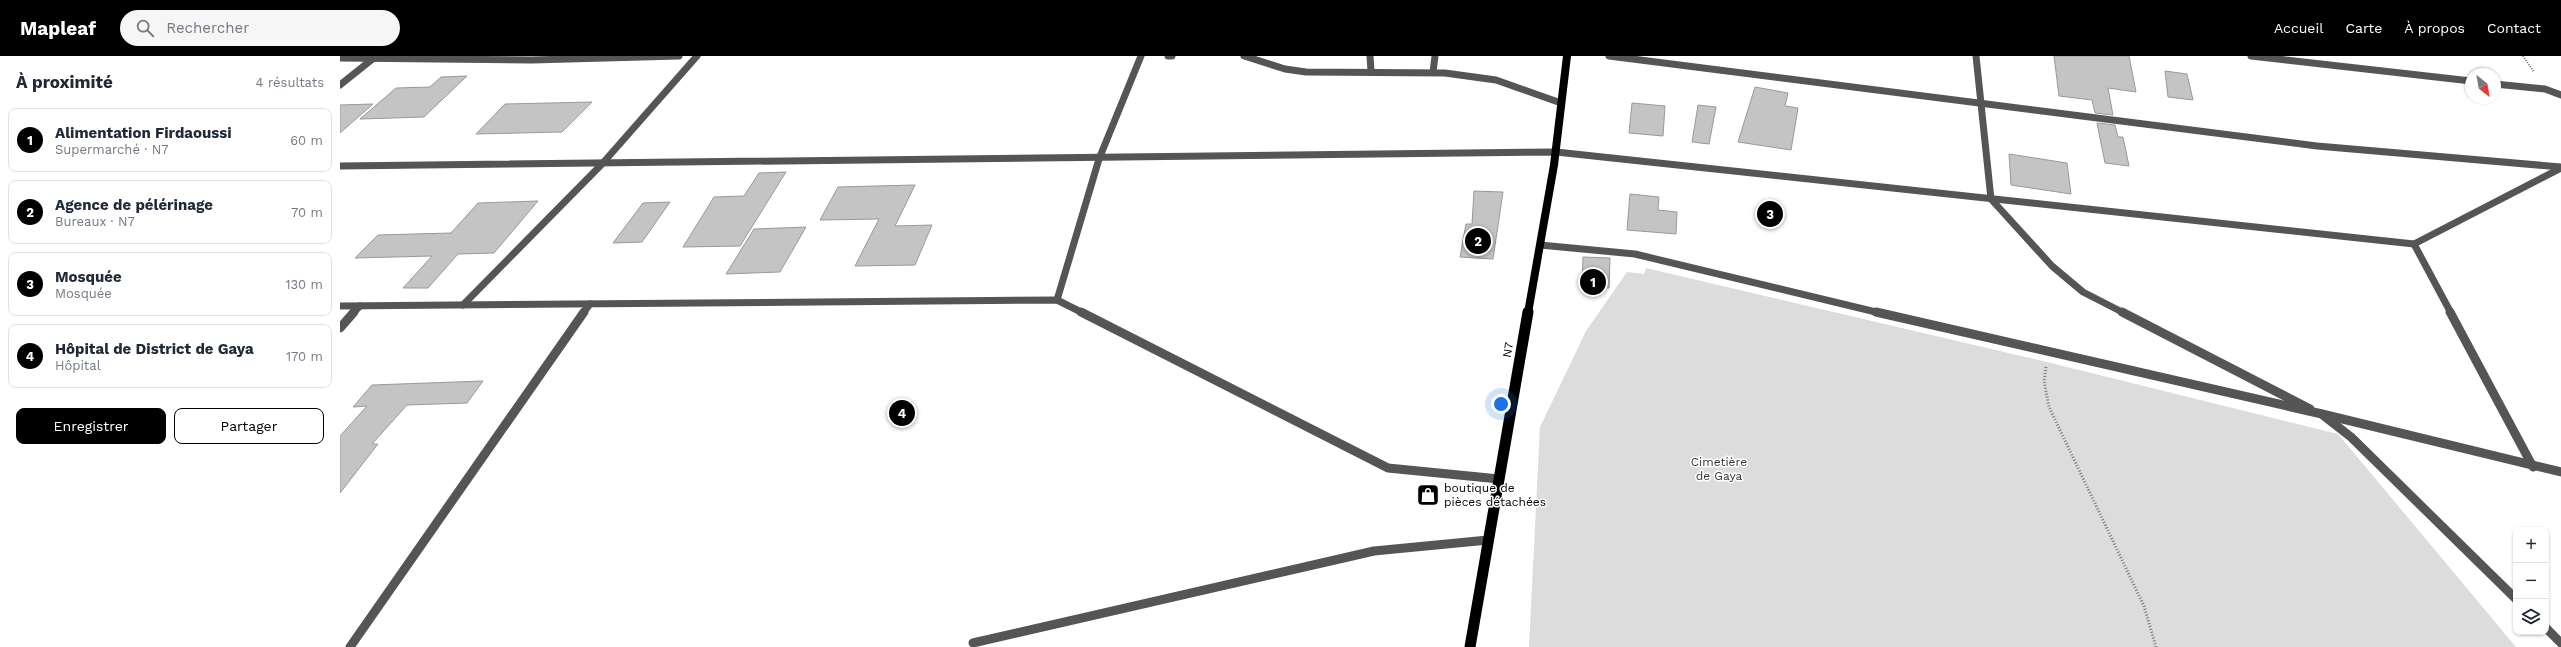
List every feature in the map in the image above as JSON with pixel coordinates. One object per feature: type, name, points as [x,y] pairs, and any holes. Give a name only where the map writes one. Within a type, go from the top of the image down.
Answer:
[{"type":"main road","name":"N7","points":[[1470,647],[1556,152],[1567,56]]},
{"type":"street","points":[[340,58],[375,57],[532,60],[679,56]]},
{"type":"street","points":[[463,305],[602,164],[697,56]]},
{"type":"street","points":[[1057,300],[1099,159],[1141,56]]},
{"type":"street","points":[[1244,56],[1285,69],[1306,72],[1433,72],[1496,80],[1561,103]]},
{"type":"street","points":[[1370,56],[1371,71]]},
{"type":"street","points":[[1433,72],[1435,56]]},
{"type":"street","points":[[1609,56],[1980,105],[2317,146],[2561,168]]},
{"type":"street","points":[[1976,56],[1991,198],[2052,266],[2083,292],[2322,414],[2351,437],[2513,596]]},
{"type":"street","points":[[2251,56],[2465,80]]},
{"type":"street","points":[[2320,56],[2324,64]]},
{"type":"street","points":[[340,85],[375,57]]},
{"type":"street","points":[[2501,85],[2545,89],[2561,94]]},
{"type":"street","points":[[340,166],[1099,159],[1556,152],[2414,244],[2561,168]]},
{"type":"street","points":[[2414,244],[2533,467]]},
{"type":"street","points":[[1540,245],[1635,254],[2048,352],[2322,414],[2533,467],[2561,472]]},
{"type":"street","points":[[340,306],[1057,300],[1388,468],[1499,479]]},
{"type":"street","points":[[350,647],[590,304]]},
{"type":"street","points":[[340,328],[360,306]]},
{"type":"street","points":[[973,643],[1374,551],[1488,540]]},
{"type":"street","points":[[2549,631],[2561,643]]},
{"type":"path","points":[[2048,352],[2044,381],[2049,407],[2144,606],[2156,647]]},
{"type":"green space","name":"Cimetière de Gaya","points":[[1646,268],[2047,362],[2338,434],[2516,647],[1529,647],[1540,427],[1586,331],[1627,272],[1644,274]]},
{"type":"building","points":[[2054,56],[2129,56],[2136,92],[2108,88],[2113,115],[2095,113],[2092,100],[2059,96]]},
{"type":"building","points":[[2165,71],[2187,74],[2193,100],[2168,97]]},
{"type":"building","points":[[467,76],[424,117],[360,119],[396,88],[430,87],[441,77]]},
{"type":"building","points":[[1755,87],[1788,93],[1785,106],[1798,108],[1791,150],[1738,142]]},
{"type":"building","points":[[592,102],[562,132],[476,134],[505,104]]},
{"type":"building","points":[[1632,103],[1665,106],[1663,136],[1629,133]]},
{"type":"building","points":[[373,104],[340,133],[340,105]]},
{"type":"building","points":[[1698,105],[1716,107],[1709,144],[1692,142]]},
{"type":"building","points":[[2097,123],[2115,125],[2118,137],[2123,137],[2129,166],[2105,163]]},
{"type":"building","points":[[2009,154],[2067,163],[2071,194],[2011,185]]},
{"type":"building","points":[[786,172],[740,246],[683,247],[714,197],[744,196],[759,173]]},
{"type":"building","points":[[915,185],[895,226],[932,225],[915,265],[855,266],[879,219],[820,220],[838,187]]},
{"type":"building","points":[[1474,191],[1503,192],[1493,259],[1460,257],[1466,224],[1472,224]]},
{"type":"building","points":[[1630,194],[1659,197],[1658,210],[1677,212],[1676,234],[1627,230]]},
{"type":"building","points":[[538,201],[494,253],[458,254],[428,288],[403,288],[432,256],[355,258],[378,235],[451,233],[478,203]]},
{"type":"building","points":[[670,202],[642,242],[613,243],[643,203]]},
{"type":"building","points":[[806,227],[780,272],[726,274],[754,229]]},
{"type":"building","points":[[1583,257],[1610,258],[1609,288],[1582,287]]},
{"type":"building","points":[[483,381],[467,403],[407,405],[372,444],[378,444],[340,493],[340,436],[367,406],[353,407],[372,385]]},
{"type":"place","name":"Mosquée","points":[[1770,214]]},
{"type":"place","name":"Agence de pélérinage","points":[[1478,241]]},
{"type":"place","name":"Alimentation Firdaoussi","points":[[1593,282]]},
{"type":"place","name":"Hôpital de District de Gaya","points":[[902,413]]},
{"type":"place","name":"boutique de pièces détachées","points":[[1428,495]]}]
